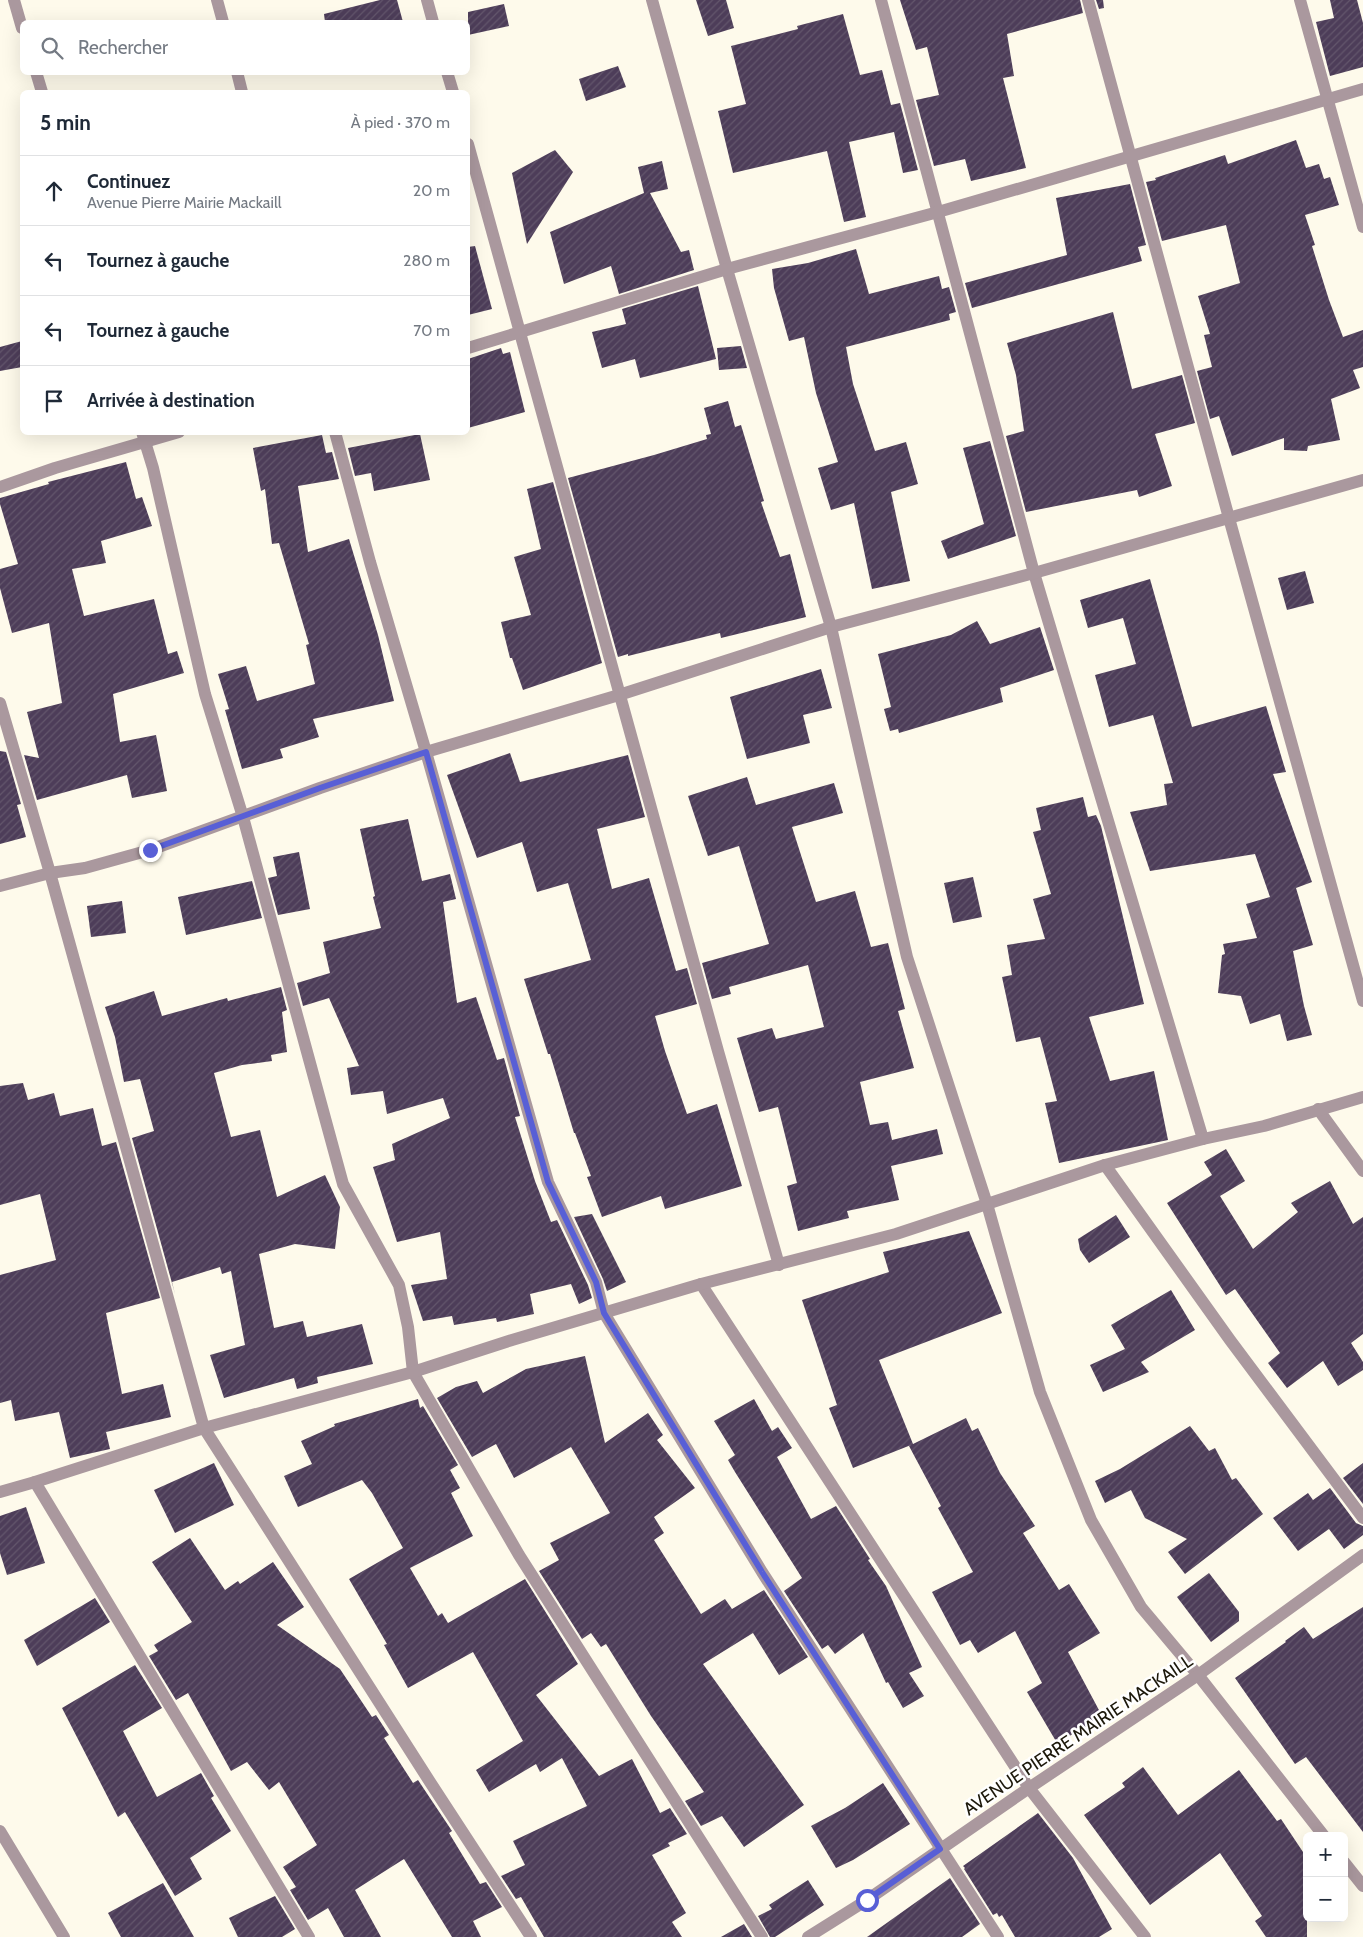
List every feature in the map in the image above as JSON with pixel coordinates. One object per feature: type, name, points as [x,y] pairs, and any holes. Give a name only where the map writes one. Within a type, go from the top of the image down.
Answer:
[{"type":"street","points":[[14,0],[20,21]]},
{"type":"street","points":[[217,0],[222,20]]},
{"type":"street","points":[[427,0],[432,20]]},
{"type":"street","points":[[652,0],[726,268],[830,627],[907,957],[987,1204],[1040,1392],[1091,1520],[1141,1607],[1198,1675],[1321,1832]]},
{"type":"street","points":[[881,0],[1034,573],[1203,1139]]},
{"type":"street","points":[[1088,0],[1363,1002]]},
{"type":"street","points":[[1300,0],[1363,227]]},
{"type":"street","points":[[37,75],[41,90]]},
{"type":"street","points":[[238,75],[242,90]]},
{"type":"street","points":[[448,75],[452,90]]},
{"type":"street","points":[[470,347],[726,268],[938,212],[1363,89]]},
{"type":"street","points":[[470,151],[718,1052],[780,1265]]},
{"type":"street","points":[[0,487],[144,437],[158,435]]},
{"type":"street","points":[[336,435],[370,562],[548,1182],[596,1282],[604,1313],[762,1572],[998,1937]]},
{"type":"street","points":[[144,437],[153,468],[205,694],[243,817],[342,1184],[399,1285],[408,1326],[413,1372],[519,1555],[762,1937]]},
{"type":"street","points":[[0,886],[50,873],[85,868],[150,850],[320,788],[426,752],[619,695],[830,627],[1034,573],[1363,480]]},
{"type":"street","points":[[0,703],[50,873],[204,1428],[531,1937]]},
{"type":"street","points":[[0,1492],[204,1428],[413,1372],[702,1284],[896,1234],[1105,1165],[1203,1139],[1264,1126],[1363,1096]]},
{"type":"street","points":[[1318,1109],[1363,1171]]},
{"type":"street","points":[[1105,1165],[1230,1340],[1363,1518]]},
{"type":"street","points":[[702,1284],[1029,1788],[1145,1937]]},
{"type":"street","points":[[35,1482],[309,1937]]},
{"type":"street","name":"AVENUE PIERRE MAIRIE MACKAILL","points":[[808,1937],[867,1900],[1029,1788],[1198,1675],[1363,1556]]},
{"type":"street","points":[[0,1831],[64,1937]]},
{"type":"street","points":[[1348,1867],[1363,1886]]},
{"type":"building","points":[[380,0],[397,0],[402,20],[325,20],[324,14]]},
{"type":"building","points":[[696,0],[726,0],[734,28],[708,36]]},
{"type":"building","points":[[900,0],[1080,0],[1083,13],[1007,34],[1014,76],[1003,78],[1026,168],[971,181],[965,159],[934,166],[916,100],[939,95],[927,47],[916,50]]},
{"type":"building","points":[[1096,0],[1103,0],[1104,8],[1099,9]]},
{"type":"building","points":[[1330,0],[1357,0],[1363,23],[1363,67],[1330,76],[1316,22],[1334,18]]},
{"type":"building","points":[[504,4],[509,26],[470,35],[468,12]]},
{"type":"building","points":[[843,14],[860,75],[882,70],[891,105],[900,103],[918,170],[903,173],[894,132],[849,142],[866,217],[844,222],[827,151],[733,173],[718,111],[746,104],[731,46],[798,29],[797,26]]},
{"type":"building","points":[[618,66],[626,87],[586,101],[579,79]]},
{"type":"building","points":[[1296,140],[1306,168],[1319,164],[1324,179],[1330,177],[1339,205],[1305,215],[1315,245],[1312,246],[1343,337],[1363,330],[1363,367],[1353,370],[1360,388],[1331,399],[1340,440],[1308,446],[1307,451],[1284,450],[1284,438],[1232,456],[1219,416],[1210,419],[1197,371],[1212,367],[1204,335],[1210,334],[1198,296],[1240,283],[1226,225],[1162,241],[1146,182],[1225,155],[1228,164]]},
{"type":"building","points":[[555,150],[573,172],[527,244],[512,173]]},
{"type":"building","points":[[662,161],[668,189],[650,193],[681,252],[689,250],[694,270],[619,294],[611,266],[564,284],[550,232],[644,193],[638,167]]},
{"type":"building","points":[[1130,184],[1146,245],[1138,247],[1142,261],[972,308],[965,283],[1067,255],[1056,198]]},
{"type":"building","points":[[475,246],[492,309],[470,314],[470,247]]},
{"type":"building","points":[[856,249],[869,294],[939,276],[942,289],[949,287],[956,312],[949,314],[950,320],[846,347],[853,384],[875,451],[906,442],[918,484],[891,492],[910,581],[872,589],[854,503],[831,510],[818,468],[838,462],[816,393],[804,337],[789,341],[774,288],[772,269],[808,263]]},
{"type":"building","points":[[698,286],[716,359],[640,378],[635,359],[602,368],[592,332],[626,324],[622,309]]},
{"type":"building","points":[[1113,312],[1132,389],[1182,375],[1195,423],[1155,434],[1172,486],[1139,497],[1137,490],[1026,512],[1006,436],[1024,431],[1016,375],[1007,343]]},
{"type":"building","points":[[20,342],[20,367],[0,371],[0,347]]},
{"type":"building","points":[[741,346],[747,368],[719,370],[717,348]]},
{"type":"building","points":[[501,348],[503,354],[510,352],[525,412],[470,427],[470,358]]},
{"type":"building","points":[[728,401],[735,427],[741,425],[764,501],[761,502],[780,557],[790,554],[806,617],[721,638],[720,633],[618,657],[568,478],[707,439],[706,435],[711,434],[704,408]]},
{"type":"building","points":[[322,435],[326,453],[332,452],[339,479],[298,486],[308,552],[349,539],[378,635],[394,701],[313,719],[319,737],[280,749],[283,758],[242,769],[225,710],[229,709],[218,674],[246,666],[257,701],[315,684],[306,645],[309,644],[279,543],[272,544],[265,489],[261,491],[253,448]]},
{"type":"building","points":[[420,435],[430,480],[374,491],[371,473],[355,476],[348,448]]},
{"type":"building","points":[[990,441],[1016,536],[948,559],[941,541],[984,524],[963,448]]},
{"type":"building","points":[[126,462],[136,499],[142,497],[152,526],[101,541],[106,563],[72,569],[84,616],[154,599],[168,654],[177,651],[184,673],[113,694],[120,742],[156,735],[167,791],[132,798],[127,775],[37,800],[24,755],[39,758],[27,712],[62,703],[49,623],[12,633],[0,588],[0,569],[18,564],[0,504],[0,498],[49,484],[48,482]]},
{"type":"building","points":[[553,482],[602,663],[523,690],[512,658],[510,658],[501,622],[531,615],[514,557],[541,549],[527,489]]},
{"type":"building","points":[[1305,571],[1314,603],[1287,610],[1278,578]]},
{"type":"building","points":[[1150,579],[1192,727],[1266,706],[1286,772],[1273,774],[1312,882],[1296,888],[1313,945],[1293,951],[1312,1035],[1287,1041],[1280,1014],[1250,1024],[1241,996],[1218,993],[1222,955],[1225,954],[1223,944],[1257,938],[1246,904],[1270,897],[1255,854],[1150,871],[1130,812],[1167,805],[1164,784],[1173,783],[1153,715],[1109,727],[1095,675],[1136,664],[1123,618],[1088,628],[1080,600]]},
{"type":"building","points":[[977,621],[990,644],[1040,627],[1054,670],[1000,688],[1003,702],[899,733],[898,729],[890,731],[884,709],[891,707],[878,654],[951,635]]},
{"type":"building","points":[[821,669],[832,708],[803,715],[810,743],[747,759],[730,697]]},
{"type":"building","points":[[0,751],[6,752],[21,804],[17,805],[26,837],[0,844]]},
{"type":"building","points":[[510,753],[520,782],[628,755],[645,817],[597,829],[612,889],[649,878],[676,971],[687,968],[697,1004],[655,1016],[665,1051],[687,1114],[717,1104],[742,1186],[665,1209],[661,1196],[602,1217],[587,1177],[591,1176],[574,1133],[550,1054],[548,1054],[524,979],[591,960],[568,883],[537,892],[522,842],[477,858],[447,775]]},
{"type":"building","points":[[747,777],[756,805],[834,783],[843,813],[792,827],[816,902],[855,891],[871,947],[888,943],[905,1009],[898,1011],[914,1068],[860,1082],[870,1125],[888,1122],[892,1140],[937,1129],[943,1154],[891,1166],[899,1200],[847,1211],[849,1218],[798,1231],[787,1186],[797,1183],[778,1107],[759,1112],[737,1038],[772,1028],[776,1039],[824,1027],[808,965],[729,987],[731,994],[712,999],[702,963],[769,944],[739,846],[708,856],[688,796]]},
{"type":"building","points":[[1083,797],[1088,817],[1096,815],[1101,826],[1144,1004],[1089,1017],[1110,1081],[1154,1071],[1168,1140],[1059,1163],[1045,1103],[1057,1101],[1040,1037],[1016,1042],[1002,977],[1012,975],[1007,945],[1045,939],[1033,899],[1051,894],[1033,832],[1041,830],[1036,808]]},
{"type":"building","points":[[408,819],[422,881],[450,874],[456,899],[443,902],[457,1003],[476,997],[497,1060],[504,1058],[520,1116],[515,1117],[535,1181],[551,1222],[557,1220],[588,1285],[592,1298],[579,1304],[571,1284],[530,1294],[534,1314],[497,1322],[496,1318],[454,1325],[452,1316],[423,1321],[411,1285],[447,1279],[440,1232],[397,1242],[373,1167],[395,1160],[392,1144],[450,1118],[443,1098],[387,1114],[383,1091],[351,1095],[347,1068],[359,1066],[329,998],[303,1006],[297,983],[330,973],[323,942],[381,928],[360,829]]},
{"type":"building","points":[[299,852],[310,909],[278,915],[268,878],[277,876],[273,857]]},
{"type":"building","points":[[973,877],[982,917],[953,923],[944,883]]},
{"type":"building","points":[[252,881],[262,918],[186,935],[178,897]]},
{"type":"building","points":[[122,901],[126,933],[91,937],[87,906]]},
{"type":"building","points":[[281,987],[287,1010],[282,1012],[287,1052],[271,1055],[272,1061],[242,1065],[214,1073],[231,1137],[260,1130],[277,1197],[325,1175],[340,1207],[335,1249],[295,1244],[259,1254],[274,1328],[303,1321],[307,1337],[362,1324],[373,1364],[317,1377],[318,1383],[297,1389],[294,1378],[224,1398],[210,1355],[245,1345],[231,1271],[222,1274],[220,1267],[172,1282],[175,1294],[132,1138],[154,1131],[140,1079],[124,1082],[115,1037],[105,1007],[154,991],[162,1016],[227,998],[228,1001]]},
{"type":"building","points":[[23,1083],[28,1100],[54,1093],[60,1116],[93,1108],[102,1146],[116,1142],[160,1298],[106,1313],[122,1394],[163,1384],[171,1417],[106,1432],[110,1449],[70,1458],[59,1412],[15,1421],[11,1400],[0,1403],[0,1275],[56,1260],[40,1194],[0,1205],[0,1086]]},
{"type":"building","points":[[1226,1149],[1245,1181],[1220,1196],[1253,1249],[1298,1212],[1291,1203],[1330,1181],[1353,1224],[1363,1217],[1363,1334],[1351,1343],[1363,1362],[1363,1370],[1338,1386],[1323,1361],[1287,1388],[1268,1363],[1280,1353],[1235,1289],[1226,1295],[1167,1203],[1212,1175],[1204,1162]]},
{"type":"building","points":[[592,1214],[626,1282],[607,1291],[574,1217]]},
{"type":"building","points":[[1116,1215],[1130,1237],[1089,1263],[1080,1250],[1078,1239]]},
{"type":"building","points":[[969,1231],[1002,1313],[879,1360],[913,1444],[966,1418],[972,1431],[978,1428],[1000,1473],[1035,1526],[1023,1533],[1059,1590],[1069,1584],[1100,1633],[1068,1652],[1100,1712],[1098,1713],[1101,1718],[1057,1743],[1027,1692],[1042,1683],[1015,1631],[978,1653],[970,1640],[960,1645],[932,1592],[973,1572],[938,1508],[941,1506],[909,1446],[911,1445],[853,1468],[829,1408],[837,1405],[802,1300],[889,1272],[883,1252]]},
{"type":"building","points":[[1171,1290],[1195,1330],[1141,1362],[1149,1372],[1103,1392],[1090,1365],[1125,1349],[1111,1325]]},
{"type":"building","points":[[585,1356],[605,1443],[648,1413],[663,1435],[657,1440],[695,1488],[654,1517],[664,1533],[654,1540],[701,1614],[725,1599],[732,1609],[764,1590],[808,1657],[779,1675],[753,1633],[703,1664],[804,1805],[744,1847],[722,1816],[701,1826],[685,1801],[704,1792],[651,1716],[606,1644],[601,1647],[591,1633],[582,1639],[539,1571],[559,1560],[550,1543],[610,1513],[571,1447],[514,1478],[496,1444],[472,1457],[437,1398],[456,1387],[477,1381],[483,1393],[526,1369]]},
{"type":"building","points":[[418,1399],[420,1408],[423,1406],[458,1465],[450,1470],[460,1488],[451,1493],[473,1536],[410,1568],[438,1616],[442,1613],[448,1623],[525,1579],[578,1664],[536,1695],[599,1776],[632,1759],[660,1813],[670,1808],[687,1834],[668,1843],[670,1846],[652,1855],[686,1913],[672,1922],[682,1937],[544,1937],[521,1897],[516,1899],[501,1876],[525,1865],[513,1841],[587,1806],[562,1758],[540,1772],[536,1764],[489,1792],[476,1770],[523,1741],[473,1652],[408,1688],[384,1645],[387,1644],[349,1579],[403,1548],[372,1493],[362,1480],[298,1507],[284,1476],[312,1464],[301,1441],[335,1426],[334,1424]]},
{"type":"building","points":[[754,1399],[772,1431],[778,1427],[792,1448],[777,1457],[811,1519],[836,1506],[886,1586],[922,1667],[909,1673],[924,1696],[903,1708],[888,1682],[886,1683],[863,1633],[835,1654],[828,1645],[822,1649],[784,1591],[802,1578],[728,1460],[735,1455],[714,1421]]},
{"type":"building","points":[[1190,1426],[1209,1451],[1215,1448],[1232,1480],[1236,1478],[1263,1514],[1185,1574],[1168,1552],[1187,1539],[1145,1518],[1131,1490],[1105,1503],[1095,1481],[1120,1469]]},
{"type":"building","points":[[214,1463],[234,1505],[175,1533],[154,1490]]},
{"type":"building","points":[[1363,1463],[1363,1504],[1343,1478]]},
{"type":"building","points":[[1330,1488],[1356,1523],[1363,1526],[1363,1535],[1344,1549],[1329,1529],[1298,1551],[1273,1518],[1308,1493],[1313,1500]]},
{"type":"building","points":[[26,1507],[45,1563],[7,1575],[0,1553],[0,1516]]},
{"type":"building","points":[[190,1538],[225,1590],[238,1581],[240,1584],[273,1562],[304,1607],[277,1625],[340,1669],[372,1717],[376,1715],[389,1735],[384,1738],[413,1783],[418,1780],[452,1831],[449,1833],[480,1884],[486,1882],[502,1907],[473,1921],[481,1937],[452,1937],[404,1859],[355,1890],[381,1937],[344,1937],[328,1908],[308,1920],[290,1890],[296,1887],[283,1867],[317,1845],[279,1782],[269,1790],[247,1762],[231,1771],[188,1693],[176,1700],[149,1656],[158,1651],[154,1645],[192,1622],[152,1562]]},
{"type":"building","points":[[1209,1573],[1239,1612],[1239,1621],[1211,1642],[1177,1597]]},
{"type":"building","points":[[95,1598],[110,1622],[37,1666],[24,1640]]},
{"type":"building","points":[[1363,1607],[1363,1832],[1306,1757],[1295,1764],[1235,1678],[1304,1627],[1313,1639]]},
{"type":"building","points":[[135,1665],[162,1708],[123,1731],[157,1797],[201,1773],[214,1796],[211,1798],[231,1831],[190,1858],[202,1879],[175,1896],[125,1812],[118,1817],[62,1708]]},
{"type":"building","points":[[1143,1767],[1178,1815],[1239,1770],[1277,1821],[1281,1819],[1303,1852],[1303,1922],[1307,1922],[1307,1937],[1266,1937],[1255,1921],[1262,1916],[1220,1853],[1150,1905],[1084,1815],[1125,1787],[1122,1783]]},
{"type":"building","points":[[883,1783],[910,1824],[853,1860],[836,1868],[811,1826],[845,1808]]},
{"type":"building","points":[[1038,1813],[1073,1858],[1112,1929],[1099,1937],[1015,1937],[1002,1915],[999,1917],[997,1913],[993,1915],[964,1869],[963,1866]]},
{"type":"building","points":[[950,1878],[980,1924],[962,1937],[867,1937]]},
{"type":"building","points":[[808,1880],[824,1905],[775,1937],[770,1937],[758,1916],[772,1909],[769,1905]]},
{"type":"building","points":[[163,1883],[194,1937],[121,1937],[108,1913]]},
{"type":"building","points":[[275,1896],[295,1929],[282,1937],[238,1937],[229,1918]]},
{"type":"building","points":[[744,1924],[752,1937],[721,1937]]},
{"type":"route","points":[[150,850],[320,788],[426,752],[548,1182],[596,1282],[604,1313],[762,1572],[940,1849],[867,1900]]}]
